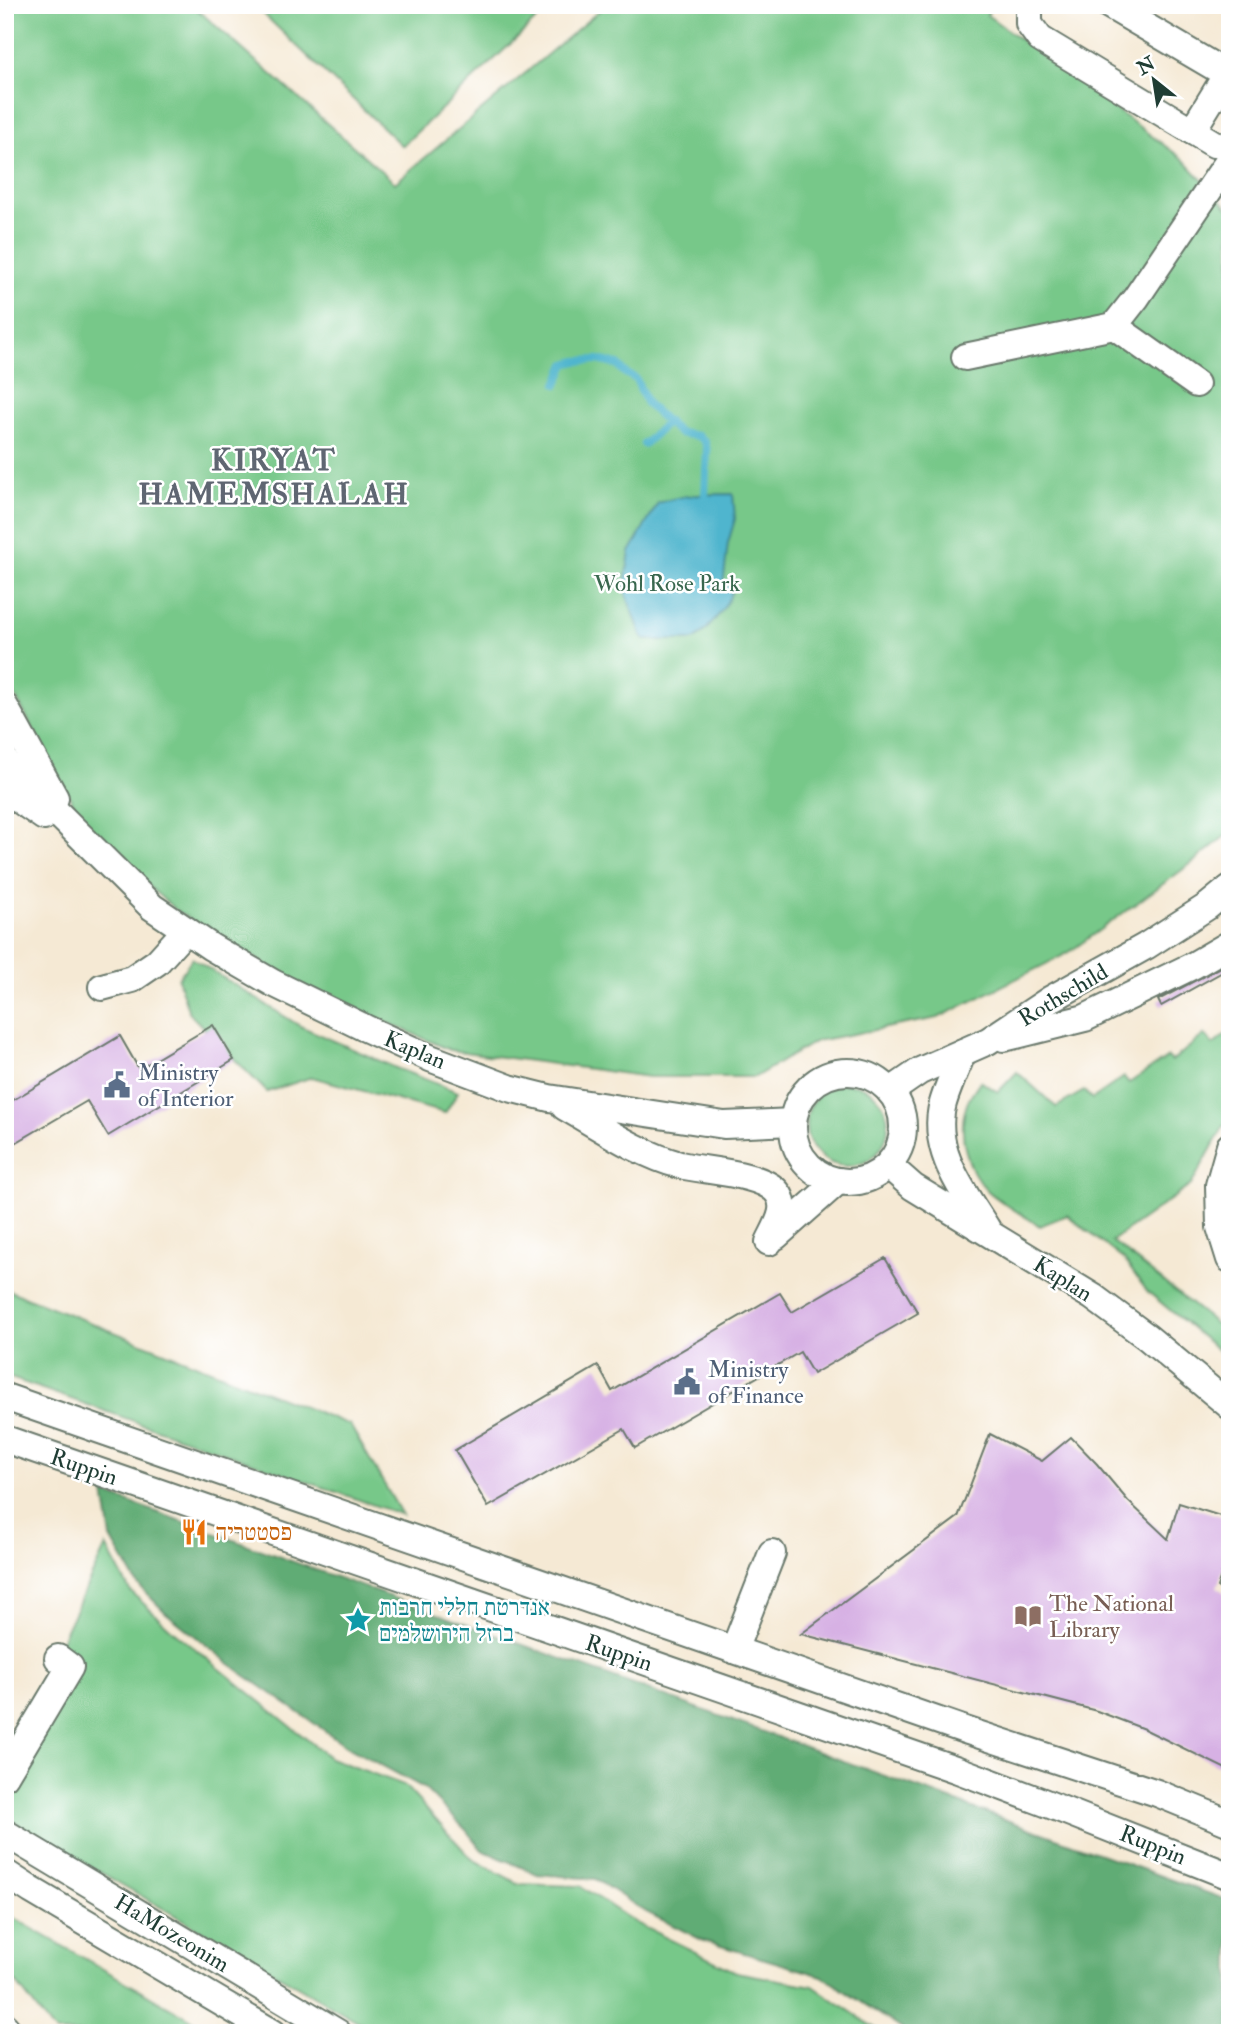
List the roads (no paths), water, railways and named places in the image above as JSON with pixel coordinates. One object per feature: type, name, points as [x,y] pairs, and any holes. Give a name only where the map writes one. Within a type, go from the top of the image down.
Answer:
[{"type":"street","points":[[1029,5],[1029,24],[1040,39],[1212,144]]},
{"type":"street","points":[[965,357],[1114,326],[1136,298],[1212,144],[1228,75],[1109,5]]},
{"type":"street","points":[[1114,326],[1196,384]]},
{"type":"street","points":[[5,707],[56,801],[93,849]]},
{"type":"street","points":[[5,761],[93,849]]},
{"type":"street","points":[[5,790],[93,849]]},
{"type":"street","name":"Kaplan","points":[[93,849],[152,907],[211,947],[273,984],[429,1058],[509,1087],[549,1098],[724,1125],[793,1122]]},
{"type":"street","name":"Rothschild","points":[[891,1091],[920,1071],[988,1041],[1051,999],[1146,946],[1230,888]]},
{"type":"street","points":[[1186,920],[1193,933],[1194,965]]},
{"type":"street","points":[[102,987],[132,979],[157,962],[186,930]]},
{"type":"street","points":[[988,1041],[1085,1018],[1194,965],[1230,944]]},
{"type":"street","points":[[963,1052],[943,1105],[941,1140],[948,1163],[989,1234]]},
{"type":"street","points":[[849,1072],[864,1074],[891,1091],[900,1105],[904,1121],[898,1152],[888,1165],[865,1180],[838,1181],[823,1176],[809,1166],[794,1138],[793,1122],[797,1106],[806,1092],[832,1074],[849,1072]]},
{"type":"street","points":[[549,1098],[655,1157],[762,1182],[777,1192],[782,1202],[782,1216],[769,1242],[838,1181]]},
{"type":"street","points":[[1230,1146],[1219,1185],[1220,1227],[1230,1259]]},
{"type":"street","name":"Kaplan","points":[[888,1165],[912,1187],[1093,1297],[1147,1337],[1230,1406]]},
{"type":"street","name":"Ruppin","points":[[5,1397],[965,1730],[1147,1790],[1230,1823]]},
{"type":"street","name":"Ruppin","points":[[5,1439],[958,1770],[1230,1876]]},
{"type":"street","points":[[734,1650],[772,1553]]},
{"type":"street","points":[[5,1776],[70,1667],[58,1658]]},
{"type":"street","name":"HaMozeonim","points":[[5,1833],[338,2033]]},
{"type":"street","name":"HaMozeonim","points":[[5,1873],[273,2033]]},
{"type":"street","points":[[5,2027],[10,2033]]},
{"type":"water","points":[[733,494],[735,519],[728,543],[723,586],[733,586],[723,608],[706,630],[694,640],[646,640],[624,589],[630,552],[658,503],[686,496]]},
{"type":"waterway","points":[[557,384],[566,364],[598,360],[618,365],[636,379],[647,404],[679,433],[698,436],[705,442],[705,494]]},
{"type":"waterway","points":[[644,444],[668,422]]},
{"type":"place","name":"Ministry of Interior","points":[[117,1085]]},
{"type":"place","name":"Ministry of Finance","points":[[687,1382]]},
{"type":"place","name":"פסטטריה","points":[[194,1532]]},
{"type":"place","name":"The National Library","points":[[1028,1616]]},
{"type":"place","name":"אנדרטת חללי חרבות ברזל הירושלמים","points":[[358,1620]]},
{"type":"district","name":"KIRYAT HAMEMSHALAH","points":[[274,477]]},
{"type":"park label","name":"Wohl Rose Park","points":[[667,583]]}]
